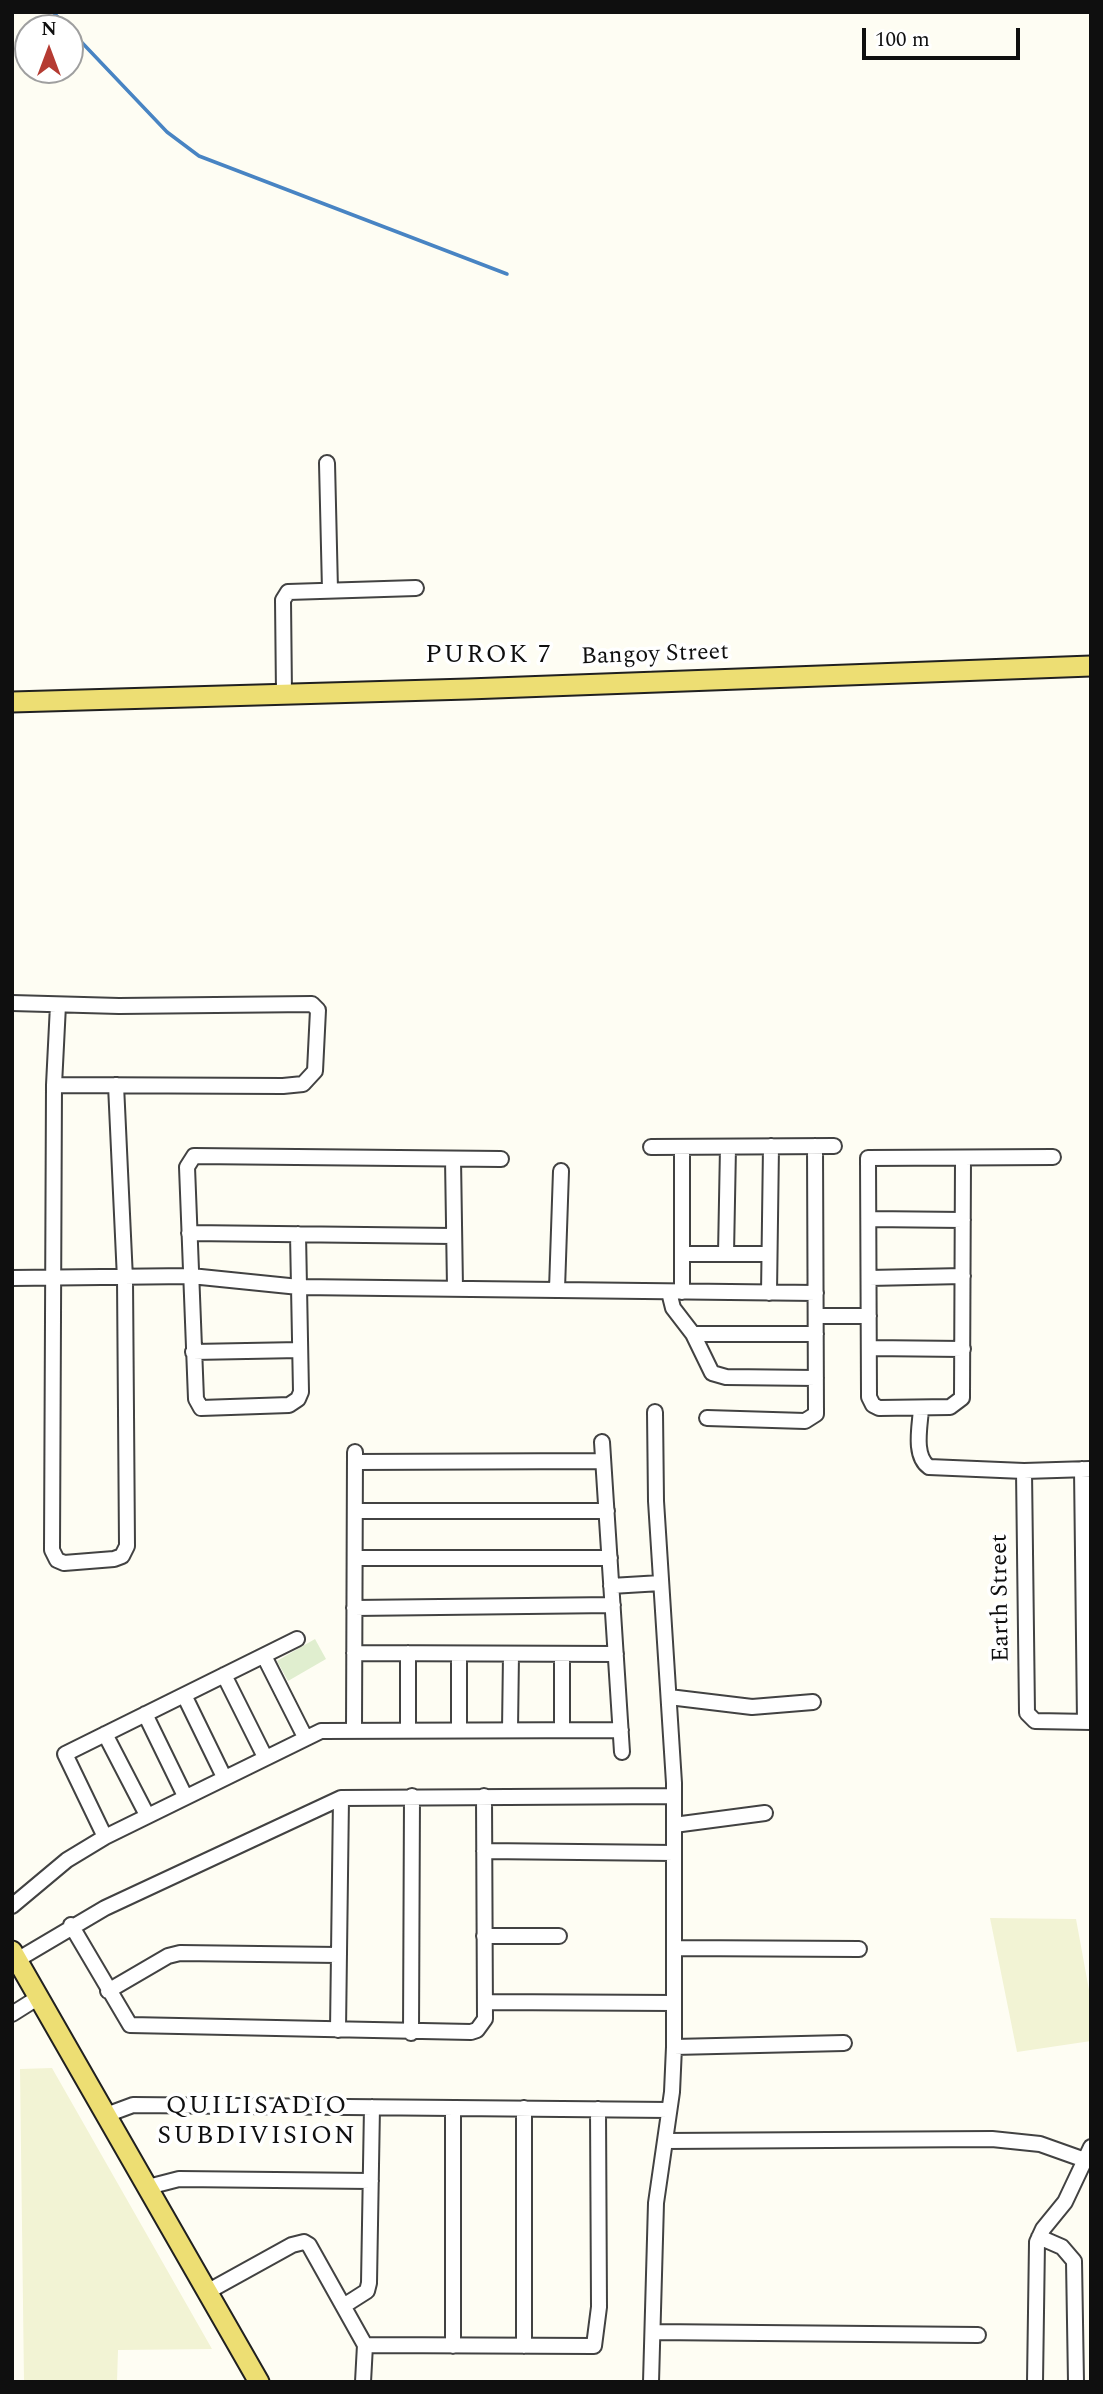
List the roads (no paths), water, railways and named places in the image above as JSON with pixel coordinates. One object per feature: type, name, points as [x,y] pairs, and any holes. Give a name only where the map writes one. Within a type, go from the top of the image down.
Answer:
[{"type":"main road","name":"Bangoy Street","points":[[12,702],[1091,666]]},
{"type":"main road","points":[[15,1955],[259,2382]]},
{"type":"street","points":[[327,463],[330,590]]},
{"type":"street","points":[[284,694],[284,595],[288,592],[416,588]]},
{"type":"street","points":[[12,1003],[312,1004],[317,1007],[315,1072],[303,1084],[54,1084]]},
{"type":"street","points":[[58,1005],[54,1084],[52,1550],[57,1560],[64,1563],[114,1559],[122,1556],[127,1546],[125,1279],[116,1085]]},
{"type":"street","points":[[769,1293],[771,1146]]},
{"type":"street","points":[[707,1419],[810,1420],[816,1414],[814,1146]]},
{"type":"street","points":[[651,1147],[834,1146]]},
{"type":"street","points":[[682,1147],[682,1254],[673,1308],[693,1334],[708,1369],[717,1376],[816,1378]]},
{"type":"street","points":[[726,1254],[728,1147]]},
{"type":"street","points":[[298,1234],[301,1392],[295,1403],[205,1410],[196,1399],[193,1352],[187,1167],[194,1156],[501,1158]]},
{"type":"street","points":[[963,1158],[963,1393],[960,1403],[950,1407],[921,1409],[873,1405],[869,1397],[868,1158],[1053,1157]]},
{"type":"street","points":[[453,1159],[455,1288]]},
{"type":"street","points":[[557,1289],[561,1171]]},
{"type":"street","points":[[869,1219],[963,1220]]},
{"type":"street","points":[[189,1233],[453,1236]]},
{"type":"street","points":[[682,1254],[769,1254]]},
{"type":"street","points":[[12,1278],[125,1279],[191,1276],[299,1287],[816,1293]]},
{"type":"street","points":[[869,1278],[963,1276]]},
{"type":"street","points":[[816,1317],[869,1316]]},
{"type":"street","points":[[693,1334],[816,1334]]},
{"type":"street","points":[[869,1349],[963,1349]]},
{"type":"street","points":[[193,1352],[300,1350]]},
{"type":"street","points":[[921,1409],[919,1450],[924,1463],[929,1467],[1024,1471],[1086,1469],[1088,1722]]},
{"type":"street","points":[[651,2382],[656,2203],[669,2110],[674,2048],[674,1796],[661,1579],[655,1412]]},
{"type":"street","points":[[602,1442],[622,1752]]},
{"type":"street","points":[[354,1730],[355,1457],[604,1461]]},
{"type":"street","name":"Earth Street","points":[[1024,1471],[1026,1703],[1030,1718],[1035,1721],[1088,1722]]},
{"type":"street","points":[[355,1511],[607,1511]]},
{"type":"street","points":[[355,1558],[610,1558]]},
{"type":"street","points":[[611,1582],[661,1579]]},
{"type":"street","points":[[354,1608],[613,1605]]},
{"type":"street","points":[[105,1837],[65,1754],[297,1639]]},
{"type":"street","points":[[354,1654],[616,1654]]},
{"type":"street","points":[[408,1654],[408,1730]]},
{"type":"street","points":[[459,1654],[459,1730]]},
{"type":"street","points":[[510,1730],[511,1654]]},
{"type":"street","points":[[562,1654],[562,1730]]},
{"type":"street","points":[[264,1656],[305,1737]]},
{"type":"street","points":[[224,1675],[265,1757]]},
{"type":"street","points":[[184,1695],[224,1777]]},
{"type":"street","points":[[669,1697],[752,1707],[813,1702]]},
{"type":"street","points":[[145,1714],[185,1796]]},
{"type":"street","points":[[12,1906],[67,1860],[105,1837],[305,1737],[329,1730],[621,1730]]},
{"type":"street","points":[[105,1734],[147,1815]]},
{"type":"street","points":[[411,2033],[412,1796]]},
{"type":"street","points":[[71,1925],[126,2022],[137,2027],[411,2033],[477,2030],[485,2019],[484,1796]]},
{"type":"street","points":[[15,1955],[71,1925],[341,1798],[674,1796]]},
{"type":"street","points":[[338,2030],[341,1798]]},
{"type":"street","points":[[674,1825],[765,1814]]},
{"type":"street","points":[[484,1851],[674,1853]]},
{"type":"street","points":[[484,1936],[559,1936]]},
{"type":"street","points":[[674,1948],[859,1949]]},
{"type":"street","points":[[108,1991],[168,1956],[180,1953],[338,1955]]},
{"type":"street","points":[[12,2014],[38,1997]]},
{"type":"street","points":[[485,2002],[674,2003]]},
{"type":"street","points":[[674,2048],[844,2043]]},
{"type":"street","points":[[106,2115],[133,2105],[669,2110]]},
{"type":"street","points":[[345,2305],[369,2287],[372,2107]]},
{"type":"street","points":[[453,2108],[453,2346]]},
{"type":"street","points":[[524,2108],[524,2346]]},
{"type":"street","points":[[365,2345],[594,2346],[599,2307],[598,2109]]},
{"type":"street","points":[[665,2141],[992,2139],[1040,2144],[1088,2154],[1065,2202],[1039,2237],[1035,2382]]},
{"type":"street","points":[[148,2187],[179,2179],[371,2181]]},
{"type":"street","points":[[1039,2237],[1062,2247],[1074,2261],[1076,2382]]},
{"type":"street","points":[[207,2292],[292,2245],[304,2242],[314,2250],[365,2345],[363,2382]]},
{"type":"street","points":[[653,2332],[978,2335]]},
{"type":"waterway","points":[[84,45],[167,132],[199,156],[507,274]]},
{"type":"district","name":"PUROK 7","points":[[489,657]]},
{"type":"district","name":"QUILISADIO SUBDIVISION","points":[[257,2123]]}]
